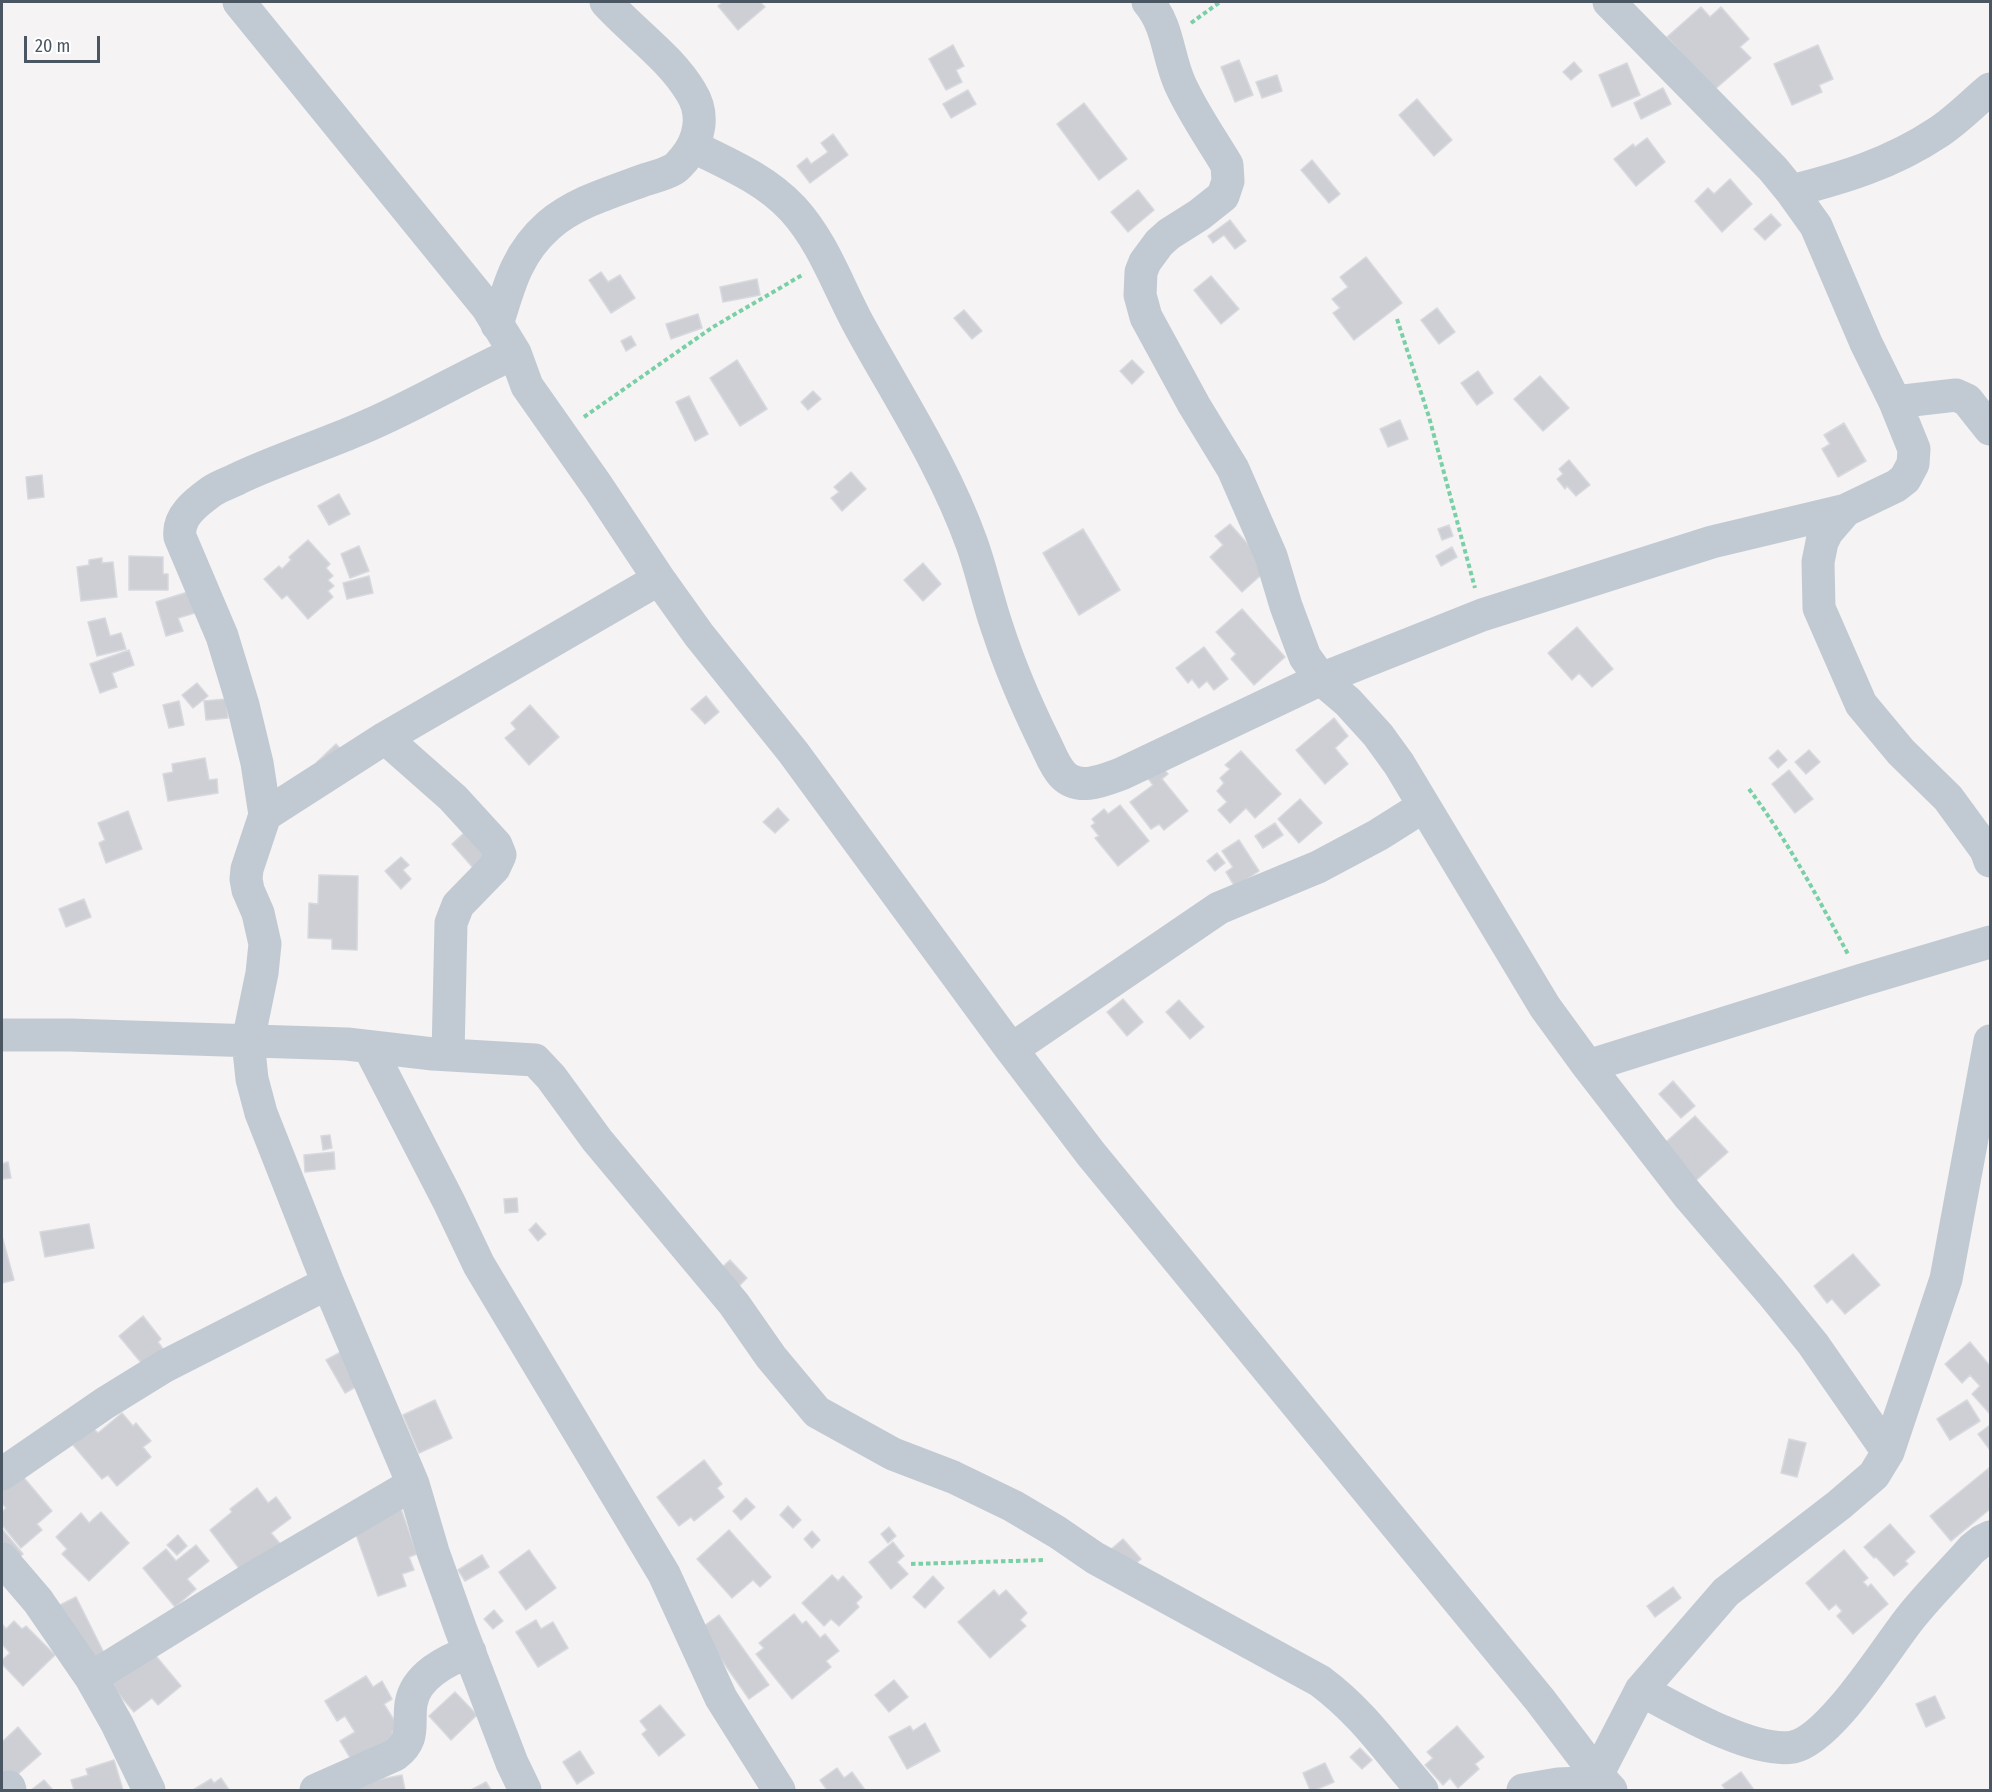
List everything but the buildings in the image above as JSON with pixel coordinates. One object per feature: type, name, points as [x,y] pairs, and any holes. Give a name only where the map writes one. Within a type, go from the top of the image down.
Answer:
[{"type":"street","points":[[239,2],[480,298],[515,353],[527,386],[659,579],[699,635],[793,752],[1091,1154],[1540,1700],[1604,1783]]},
{"type":"street","points":[[498,324],[513,272],[528,248],[548,226],[562,214],[583,203],[675,169],[694,147],[699,123],[698,108],[692,93],[678,73],[606,2]]},
{"type":"street","points":[[1148,2],[1163,26],[1179,81],[1192,110],[1227,165],[1229,174],[1226,191],[1220,200],[1169,234],[1151,253],[1141,272],[1140,295],[1146,317],[1194,405],[1233,469],[1271,556],[1296,637],[1305,657],[1321,679],[1348,702],[1378,735],[1399,764],[1545,1008],[1687,1194],[1813,1344],[1888,1452]]},
{"type":"street","points":[[694,147],[734,166],[770,188],[793,209],[813,235],[828,260],[859,325],[920,430],[954,500],[972,543],[997,629],[1014,674],[1061,773],[1072,783],[1087,784],[1121,774],[1321,679],[1482,615],[1712,542],[1846,510],[1896,486],[1908,475],[1913,464],[1914,450],[1895,402],[1866,343],[1816,226],[1773,169],[1609,2]]},
{"type":"street","points":[[1791,191],[1840,179],[1890,160],[1938,132],[1990,89]]},
{"type":"street","points":[[515,353],[358,430],[263,467],[213,490],[192,507],[180,523],[180,537],[222,636],[243,705],[257,763],[265,815],[247,869],[246,879],[265,944],[262,973],[248,1041],[252,1079],[261,1113],[328,1283],[413,1484],[433,1552],[512,1763],[525,1791]]},
{"type":"street","points":[[1895,402],[1956,395],[1966,400],[1990,429]]},
{"type":"street","points":[[1846,510],[1827,532],[1822,542],[1818,562],[1819,608],[1861,704],[1900,752],[1948,798],[1986,850],[1990,861]]},
{"type":"street","points":[[265,815],[385,738],[659,579]]},
{"type":"street","points":[[385,738],[453,798],[496,845],[500,855],[494,868],[458,905],[451,923],[448,1054]]},
{"type":"street","points":[[1012,1049],[1219,908],[1318,867],[1378,835],[1424,806]]},
{"type":"street","points":[[1588,1066],[1990,942]]},
{"type":"street","points":[[2,1035],[347,1044],[535,1060],[551,1077],[597,1140],[734,1304],[771,1357],[817,1412],[893,1454],[953,1478],[1013,1506],[1095,1558],[1320,1681],[1341,1696],[1360,1715],[1422,1791]]},
{"type":"street","points":[[1604,1783],[1641,1690],[1726,1592],[1874,1475],[1888,1452],[1946,1279],[1990,1041]]},
{"type":"street","points":[[369,1047],[479,1265],[664,1574],[721,1698],[779,1791]]},
{"type":"street","points":[[2,1474],[105,1403],[165,1366],[328,1283]]},
{"type":"street","points":[[91,1678],[251,1579],[413,1484]]},
{"type":"street","points":[[1641,1690],[1706,1725],[1775,1748],[1794,1747],[1818,1732],[1842,1710],[1911,1617],[1972,1549],[1990,1537]]},
{"type":"street","points":[[2,1559],[38,1601],[91,1678],[117,1724],[149,1791]]},
{"type":"street","points":[[316,1791],[386,1760],[404,1749],[411,1736],[411,1702],[416,1690],[428,1675],[452,1659],[470,1653]]},
{"type":"street","points":[[1523,1791],[1558,1784],[1604,1783]]},
{"type":"path","points":[[561,433],[713,327],[828,260]]},
{"type":"path","points":[[1396,319],[1429,417],[1482,615]]},
{"type":"path","points":[[1749,789],[1770,817],[1807,876],[1862,980]]},
{"type":"path","points":[[911,1564],[1049,1559]]}]
